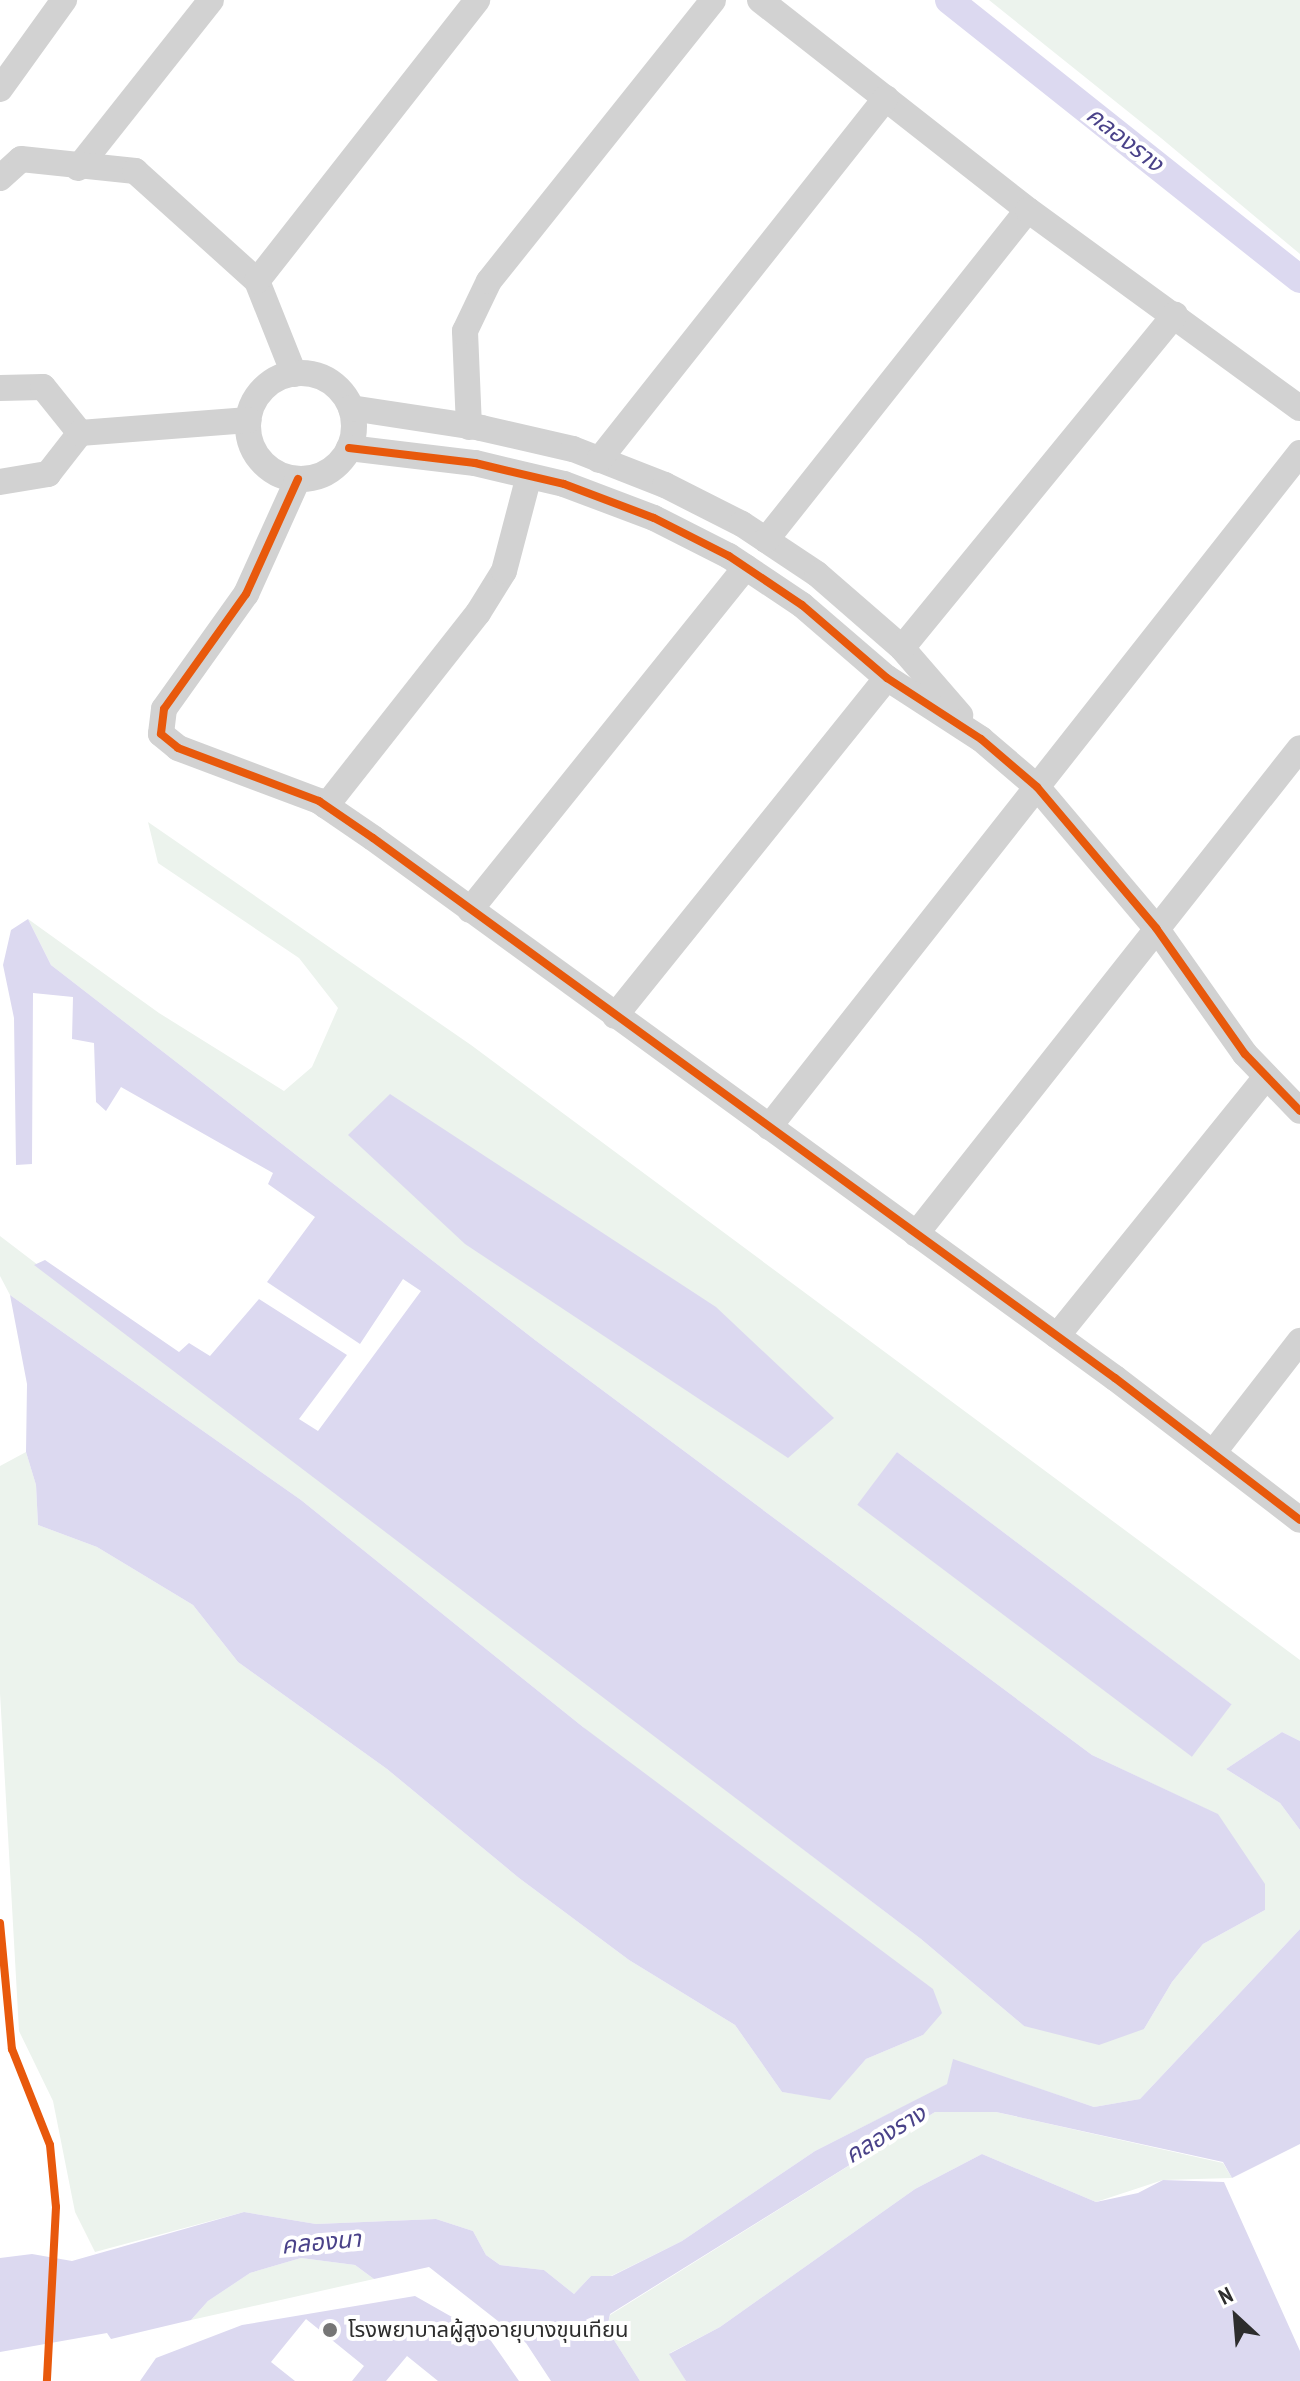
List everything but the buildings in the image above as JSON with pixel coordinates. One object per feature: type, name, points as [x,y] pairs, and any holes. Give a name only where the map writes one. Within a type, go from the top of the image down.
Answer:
[{"type":"street","points":[[0,89],[64,0]]},
{"type":"street","points":[[78,168],[211,0]]},
{"type":"street","points":[[257,281],[477,0]]},
{"type":"street","points":[[469,427],[465,331],[489,281],[713,0]]},
{"type":"street","points":[[760,0],[1028,210],[1300,408]]},
{"type":"street","points":[[599,460],[886,98]]},
{"type":"street","points":[[0,178],[21,159],[78,168],[135,171],[257,281],[294,374]]},
{"type":"street","points":[[766,540],[1028,210]]},
{"type":"street","points":[[902,648],[1175,315]]},
{"type":"street","points":[[294,374],[329,380],[351,408],[354,426],[349,448],[331,471],[298,479],[266,467],[252,445],[248,420],[263,389],[294,374]]},
{"type":"street","points":[[0,388],[43,387],[80,433]]},
{"type":"street","points":[[351,408],[469,427],[599,460],[665,485],[766,540],[817,574],[902,648],[981,739]]},
{"type":"street","points":[[0,482],[48,474],[80,433],[248,420]]},
{"type":"street","points":[[349,448],[475,463],[529,476],[654,518],[746,567],[802,605],[887,678],[981,739],[1037,787],[1156,928],[1266,1077],[1300,1111]]},
{"type":"street","points":[[769,1127],[1300,453]]},
{"type":"street","points":[[326,806],[504,571],[529,476]]},
{"type":"street","points":[[298,479],[246,594],[164,709],[161,734],[178,748],[326,806],[1057,1336],[1300,1520]]},
{"type":"street","points":[[470,910],[746,567]]},
{"type":"street","points":[[615,1016],[887,678]]},
{"type":"street","points":[[916,1234],[1300,748]]},
{"type":"street","points":[[1057,1336],[1266,1077]]},
{"type":"street","points":[[1213,1453],[1300,1341]]},
{"type":"shaded area","points":[[989,0],[1300,0],[1300,254],[1161,138]]},
{"type":"shaded area","points":[[148,822],[471,1045],[1300,1660],[1300,1741],[1282,1732],[1226,1769],[1280,1803],[1300,1830],[1300,1929],[1140,2099],[1094,2107],[953,2060],[948,2084],[815,2151],[682,2241],[611,2276],[591,2276],[574,2294],[544,2270],[500,2265],[486,2255],[473,2231],[436,2219],[316,2224],[244,2212],[95,2252],[75,2212],[53,2101],[19,2031],[0,1693],[0,1466],[26,1452],[36,1485],[38,1525],[97,1547],[193,1605],[238,1662],[387,1769],[519,1878],[629,1960],[735,2025],[782,2092],[830,2099],[866,2059],[923,2035],[583,1727],[301,1500],[10,1295],[0,1276],[0,1236],[921,1939],[1024,2026],[1144,2029],[1172,1982],[1203,1944],[1265,1910],[1217,1814],[1092,1755],[535,1340],[51,965],[28,919],[159,1013],[284,1091],[312,1067],[338,1008],[299,958],[158,863]],"holes":[[[897,1452],[1231,1704],[1189,1749],[864,1509]]]},
{"type":"shaded area","points":[[935,2112],[996,2112],[1223,2163],[1232,2178],[1163,2180],[1096,2202],[982,2154],[915,2189],[720,2327],[670,2353],[686,2381],[640,2381],[607,2329],[610,2315]]},
{"type":"shaded area","points":[[301,2258],[355,2265],[374,2279],[191,2320],[208,2301],[250,2273]]},
{"type":"water","points":[[28,919],[51,965],[535,1340],[1092,1755],[1218,1814],[1265,1884],[1265,1910],[1203,1944],[1172,1982],[1144,2029],[1099,2045],[1024,2026],[921,1939],[34,1265],[45,1260],[179,1352],[189,1343],[210,1356],[259,1299],[347,1355],[299,1419],[318,1431],[421,1291],[403,1279],[360,1344],[267,1282],[315,1217],[268,1184],[273,1173],[121,1087],[106,1111],[96,1102],[94,1043],[72,1039],[73,997],[33,993],[32,1164],[16,1165],[14,1018],[3,965],[11,930]]},
{"type":"water","points":[[390,1094],[716,1307],[834,1418],[788,1458],[465,1244],[348,1135]]},
{"type":"water","points":[[10,1295],[301,1500],[583,1727],[933,1989],[942,2013],[923,2035],[866,2059],[830,2100],[782,2092],[735,2025],[629,1960],[519,1878],[387,1769],[238,1662],[193,1605],[97,1547],[38,1525],[36,1485],[26,1452],[27,1384]]},
{"type":"water","points":[[897,1452],[1232,1704],[1192,1757],[857,1505]]},
{"type":"water","points":[[1282,1732],[1300,1741],[1300,1830],[1280,1803],[1226,1769]]},
{"type":"water","name":"คลองนา","points":[[1300,1929],[1300,2144],[1232,2178],[1223,2162],[996,2112],[935,2112],[610,2314],[607,2329],[640,2381],[551,2381],[526,2343],[429,2267],[374,2279],[355,2265],[301,2258],[250,2273],[208,2301],[191,2320],[111,2339],[107,2333],[0,2352],[0,2258],[32,2254],[72,2261],[244,2212],[316,2224],[436,2219],[473,2231],[486,2255],[500,2265],[544,2270],[574,2294],[591,2276],[612,2276],[682,2241],[815,2151],[947,2084],[953,2059],[1094,2107],[1140,2099]]},
{"type":"water","points":[[982,2154],[1096,2202],[1138,2193],[1163,2180],[1224,2182],[1300,2351],[1300,2381],[686,2381],[669,2354],[720,2327],[915,2189]]},
{"type":"water","points":[[415,2296],[489,2338],[519,2381],[438,2381],[407,2356],[386,2381],[352,2381],[364,2366],[306,2319],[271,2362],[295,2381],[140,2381],[156,2358],[242,2325]]},
{"type":"waterway","name":"คลองราง","points":[[949,0],[1300,279]]},
{"type":"cycle path","points":[[349,448],[475,463],[564,484],[654,518],[729,556],[802,605],[887,678],[981,739],[1037,787],[1156,928],[1245,1054],[1300,1111]]},
{"type":"cycle path","points":[[298,479],[246,594],[164,709],[161,734],[178,748],[319,801],[373,838],[1115,1378],[1300,1520]]},
{"type":"cycle path","points":[[0,1923],[12,2049],[50,2145],[56,2207],[47,2381]]},
{"type":"place","name":"โรงพยาบาลผู้สูงอายุบางขุนเทียน","points":[[330,2330]]}]
